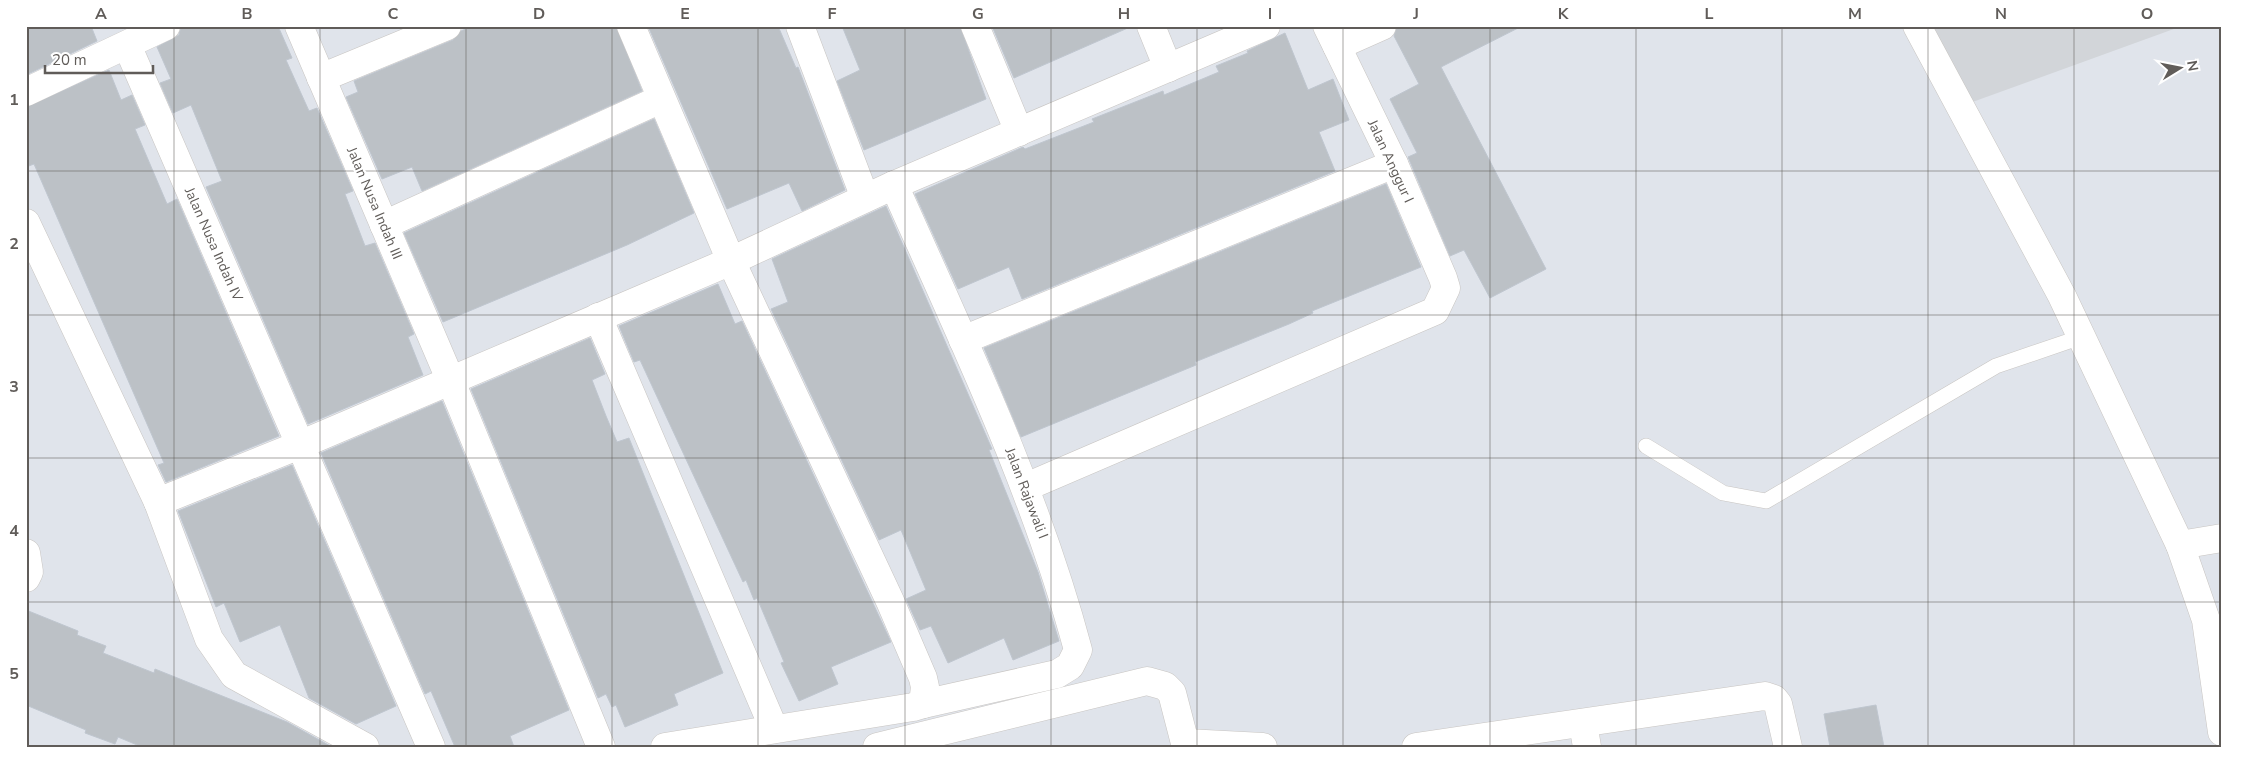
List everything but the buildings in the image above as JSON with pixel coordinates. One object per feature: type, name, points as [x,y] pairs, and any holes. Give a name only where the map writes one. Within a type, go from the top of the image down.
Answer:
[{"type":"street","points":[[26,92],[166,26]]},
{"type":"street","name":"Jalan Nusa Indah III","points":[[299,26],[450,379],[602,747]]},
{"type":"street","points":[[322,78],[448,26]]},
{"type":"street","points":[[631,26],[731,262],[890,601],[926,687],[923,704]]},
{"type":"street","points":[[800,26],[865,198]]},
{"type":"street","points":[[976,26],[1019,132]]},
{"type":"street","points":[[1151,26],[1168,68]]},
{"type":"street","points":[[158,502],[302,444],[450,379],[731,262],[894,185],[1266,26]]},
{"type":"street","points":[[1332,36],[1382,26]]},
{"type":"street","points":[[1917,26],[2082,338],[2180,545],[2206,620],[2222,728]]},
{"type":"street","name":"Jalan Anggur I","points":[[1026,487],[1435,311],[1446,288],[1443,278],[1394,164],[1332,36]]},
{"type":"street","name":"Jalan Nusa Indah IV","points":[[127,45],[302,444],[431,747]]},
{"type":"street","points":[[384,225],[661,99]]},
{"type":"street","points":[[963,340],[1394,164]]},
{"type":"street","name":"Jalan Rajawali I","points":[[665,747],[923,704],[1057,674],[1070,666],[1078,650],[1065,603],[1026,487],[894,185]]},
{"type":"street","points":[[26,223],[158,502],[209,639],[234,675],[365,747]]},
{"type":"street","points":[[598,317],[774,729]]},
{"type":"street","points":[[2180,545],[2222,538]]},
{"type":"street","points":[[26,553],[29,572],[26,578]]},
{"type":"street","points":[[877,747],[1147,681],[1165,686],[1172,693],[1186,745],[1263,747]]},
{"type":"street","points":[[1416,747],[1585,735],[1770,696],[1778,704],[1788,747]]},
{"type":"lane","points":[[1646,446],[1723,493],[1766,501],[1996,366],[2082,338]]},
{"type":"shaded area","points":[[1930,26],[2182,26],[1967,104]]}]
